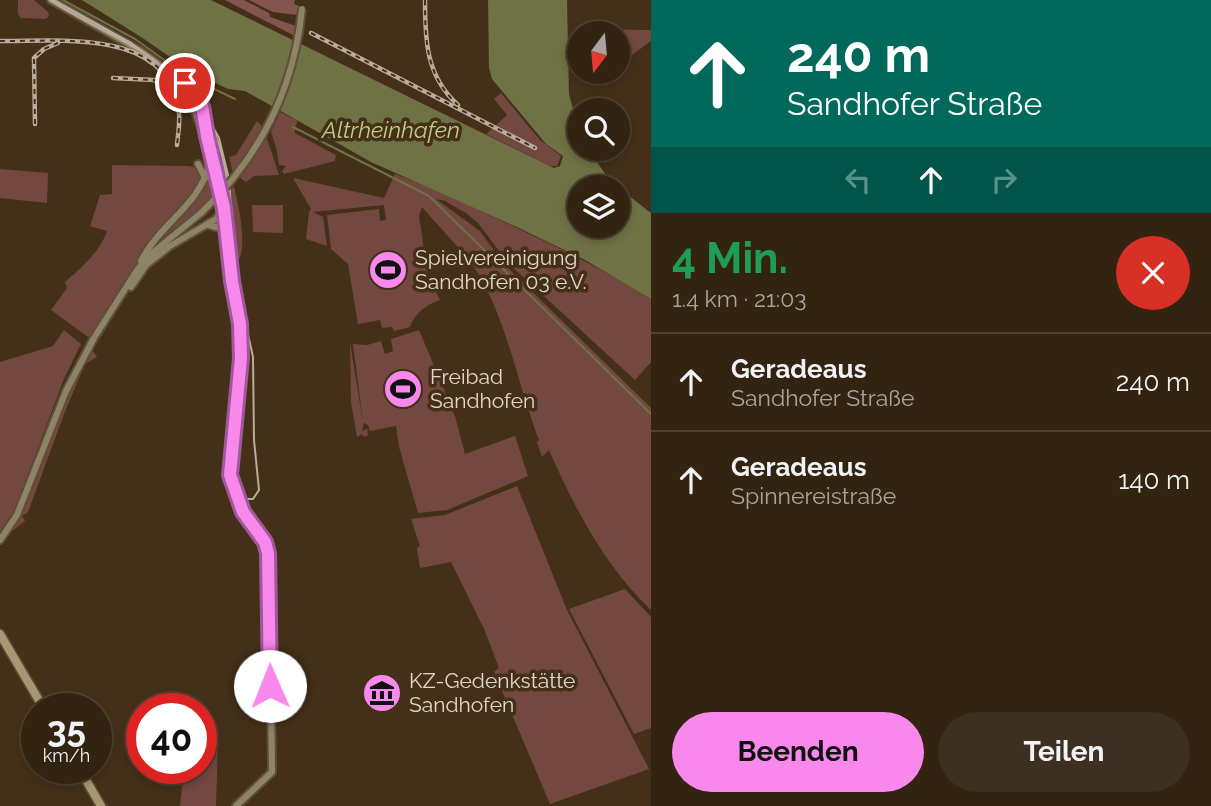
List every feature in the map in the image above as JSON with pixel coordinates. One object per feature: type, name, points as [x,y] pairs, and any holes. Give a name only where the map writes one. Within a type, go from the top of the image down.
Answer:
[{"type":"main road","points":[[51,0],[131,44],[160,65],[178,83],[199,123],[212,164],[229,248],[241,341],[230,469],[233,488],[243,512],[268,550],[272,772],[236,806]]},
{"type":"main road","points":[[137,270],[201,213],[247,161],[276,110],[292,68],[303,0]]},
{"type":"main road","points":[[198,164],[205,178]]},
{"type":"main road","points":[[0,540],[17,515],[75,372],[152,243],[195,195],[212,164]]},
{"type":"main road","points":[[146,265],[170,246],[208,225],[222,211]]},
{"type":"main road","points":[[222,211],[229,248]]},
{"type":"main road","points":[[208,225],[224,229]]},
{"type":"main road","points":[[120,299],[161,247]]},
{"type":"main road","points":[[0,634],[33,693]]},
{"type":"main road","points":[[0,640],[32,693]]},
{"type":"main road","points":[[86,784],[98,806]]},
{"type":"shaded area","points":[[18,0],[34,0],[49,16],[46,19],[21,18],[18,14]]},
{"type":"shaded area","points":[[225,0],[244,0],[269,13],[270,17],[296,26],[295,36]]},
{"type":"shaded area","points":[[249,0],[295,0],[294,4],[299,6],[298,15],[273,12]]},
{"type":"shaded area","points":[[630,30],[651,30],[651,41],[630,56]]},
{"type":"shaded area","points":[[501,93],[540,140],[561,156],[557,166],[550,166],[486,134],[493,128],[535,148],[494,127],[507,115],[494,99]]},
{"type":"shaded area","points":[[280,112],[298,121],[295,133],[336,155],[335,161],[284,174],[282,171],[286,166],[279,165],[271,132]]},
{"type":"shaded area","points":[[257,121],[263,127],[279,175],[254,176],[246,182],[233,173],[229,157],[236,155]]},
{"type":"shaded area","points":[[209,126],[219,145],[224,166],[227,181],[222,188],[209,137]]},
{"type":"shaded area","points":[[112,165],[189,166],[200,169],[202,175],[200,186],[145,250],[134,272],[92,335],[88,337],[51,310],[67,288],[65,282],[89,259],[104,239],[107,231],[90,226],[100,195],[112,194]]},
{"type":"shaded area","points":[[0,169],[48,173],[47,203],[0,198]]},
{"type":"shaded area","points":[[395,174],[557,247],[651,299],[651,362],[635,380],[508,263],[478,223],[445,201],[436,199],[480,231],[503,263],[651,408],[651,610],[619,574],[592,535],[549,450],[542,457],[507,340],[483,282],[470,262],[422,207],[419,216],[428,276],[440,300],[422,310],[410,327],[394,331],[392,327],[382,328],[380,320],[358,324],[348,264],[331,249],[327,215],[379,209],[380,221],[386,220],[384,205],[313,212],[323,217],[327,246],[306,239],[311,209],[293,178],[384,198]]},
{"type":"shaded area","points":[[208,175],[214,197],[154,249],[148,251],[196,196]]},
{"type":"shaded area","points":[[234,186],[242,235],[238,261],[240,275],[235,276],[224,197]]},
{"type":"shaded area","points":[[252,205],[283,205],[283,233],[253,232]]},
{"type":"shaded area","points":[[64,330],[81,344],[64,379],[14,511],[0,531],[0,362],[53,346]]},
{"type":"shaded area","points":[[419,330],[455,416],[465,454],[515,436],[528,476],[447,510],[418,513],[399,447],[396,426],[370,431],[364,423],[362,432],[367,428],[368,435],[357,437],[351,402],[350,343],[363,422],[353,344],[367,345],[381,341],[385,354],[393,351],[391,339]]},
{"type":"shaded area","points":[[92,350],[97,357],[85,364],[28,512],[22,516],[25,521],[12,531],[69,391]]},
{"type":"shaded area","points":[[517,486],[567,610],[649,769],[550,804],[494,672],[499,668],[485,631],[451,562],[420,568],[417,548],[420,546],[411,519],[445,515]]},
{"type":"shaded area","points":[[625,589],[651,617],[651,728],[634,734],[569,609]]},
{"type":"shaded area","points":[[182,784],[217,784],[216,806],[180,806]]},
{"type":"water","name":"Altrheinhafen","points":[[82,0],[211,0],[554,168],[560,166],[563,156],[546,144],[492,79],[489,68],[488,0],[567,0],[567,84],[570,98],[567,98],[567,161],[596,161],[606,175],[567,175],[567,238],[630,238],[630,196],[651,213],[651,299],[585,260],[371,162],[245,91],[228,89],[192,72]]},
{"type":"waterway","points":[[63,0],[135,39],[185,75],[235,99]]},
{"type":"waterway","points":[[293,127],[429,196],[651,414]]},
{"type":"tram line","points":[[50,0],[131,45],[168,71],[200,106],[217,140],[226,175],[232,260],[244,338],[236,440],[236,478],[246,499],[253,499],[259,490],[254,440],[253,357],[236,281],[229,179],[219,138],[200,103],[173,74],[131,43],[53,0]]},
{"type":"railway","points":[[425,0],[427,44],[433,70],[447,94],[458,105]]},
{"type":"railway","points":[[311,33],[535,148]]},
{"type":"railway","points":[[0,41],[81,42],[109,45],[134,53],[156,66],[171,85],[179,113],[177,145]]},
{"type":"railway","points":[[35,124],[34,58],[44,49],[58,43]]},
{"type":"railway","points":[[113,78],[154,80],[171,92]]},
{"type":"place","name":"Spielvereinigung Sandhofen 03 e.V.","points":[[388,270]]},
{"type":"place","name":"Freibad Sandhofen","points":[[403,389]]},
{"type":"place","name":"KZ-Gedenkstätte Sandhofen","points":[[382,693]]},
{"type":"route","points":[[185,83],[198,96],[202,106],[229,237],[232,281],[241,335],[230,475],[243,512],[265,542],[268,553],[270,686]]}]
